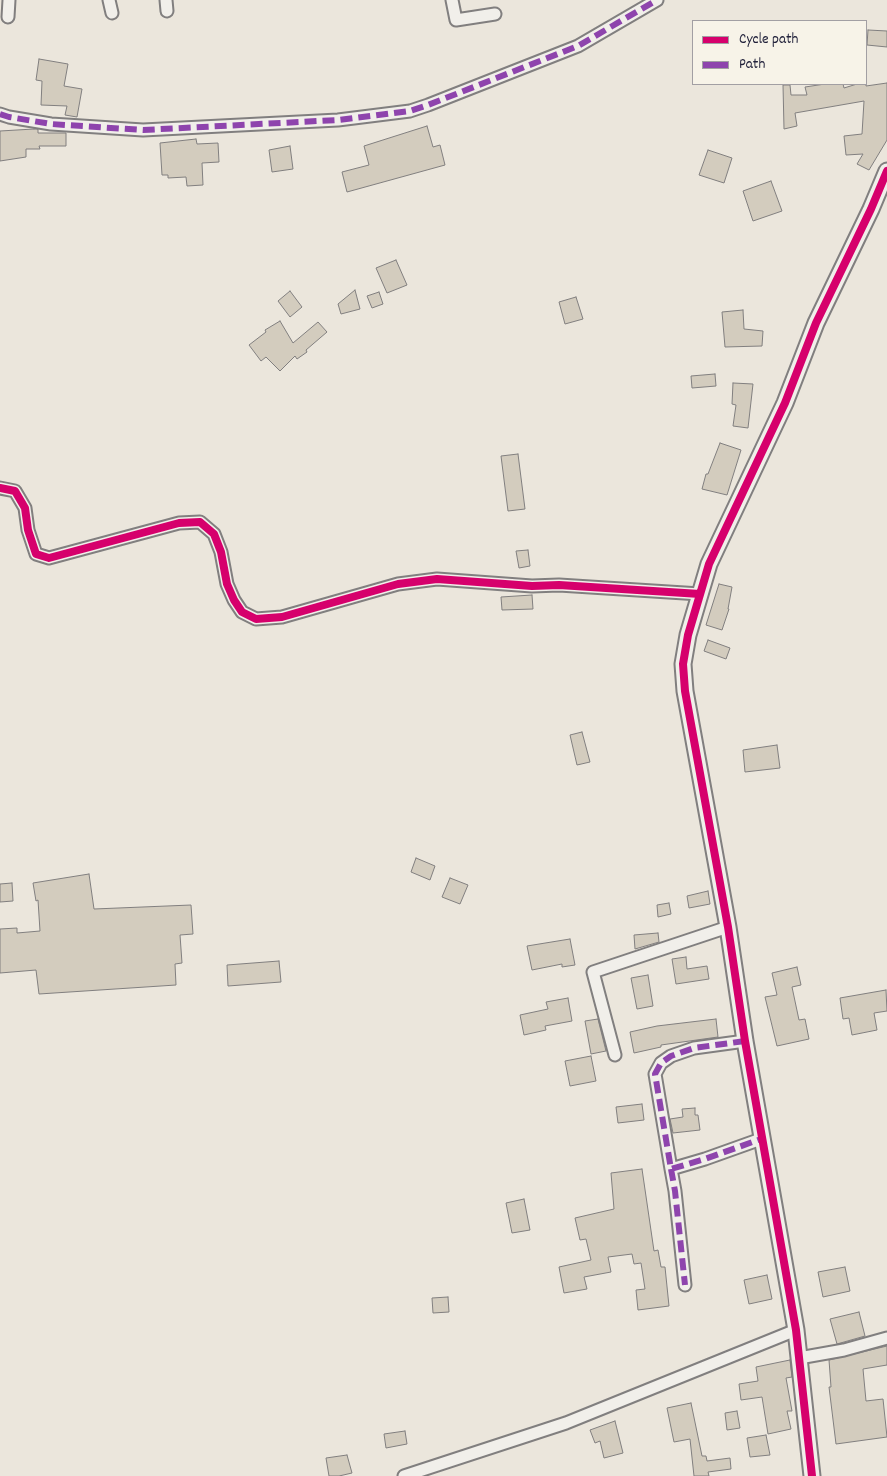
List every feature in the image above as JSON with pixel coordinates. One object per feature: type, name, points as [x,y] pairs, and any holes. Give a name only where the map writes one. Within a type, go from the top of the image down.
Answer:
[{"type":"street","points":[[8,17],[9,0]]},
{"type":"street","points":[[109,0],[112,14]]},
{"type":"street","points":[[452,0],[456,20],[495,14]]},
{"type":"street","points":[[0,114],[51,124],[143,130],[338,120],[410,111],[578,46],[657,0]]},
{"type":"street","points":[[812,1476],[796,1330],[761,1139],[728,927],[685,691],[683,664],[688,635],[709,564],[785,403],[816,323],[871,209],[887,171]]},
{"type":"street","points":[[0,488],[15,491],[25,508],[28,530],[36,554],[49,558],[178,523],[200,522],[214,534],[221,552],[227,584],[234,600],[242,612],[256,620],[282,617],[398,584],[437,579],[532,586],[700,594]]},
{"type":"street","points":[[615,1056],[593,972],[728,927]]},
{"type":"street","points":[[685,1285],[675,1190],[655,1074],[661,1063],[671,1056],[694,1048],[745,1041]]},
{"type":"street","points":[[671,1169],[761,1139]]},
{"type":"street","points":[[404,1476],[566,1424],[796,1330]]},
{"type":"street","points":[[799,1358],[844,1350],[887,1338]]},
{"type":"building","points":[[868,30],[887,31],[887,47],[867,45]]},
{"type":"building","points":[[39,59],[68,64],[64,86],[82,89],[77,117],[65,115],[67,106],[41,105],[42,81],[36,80]]},
{"type":"building","points":[[887,83],[887,140],[869,170],[857,164],[863,154],[846,155],[844,136],[862,134],[864,101],[795,113],[797,126],[784,129],[783,85],[790,85],[791,95],[807,95],[805,87],[818,85],[843,85],[844,88],[854,85],[866,86]]},
{"type":"building","points":[[427,126],[433,147],[440,145],[445,165],[347,192],[342,172],[369,165],[364,146]]},
{"type":"building","points":[[38,129],[38,133],[66,133],[66,146],[39,146],[40,149],[26,149],[26,157],[0,161],[0,131]]},
{"type":"building","points":[[196,139],[197,144],[218,143],[219,162],[202,163],[203,185],[187,186],[186,177],[168,178],[168,175],[162,175],[160,143]]},
{"type":"building","points":[[290,146],[293,169],[272,172],[269,150]]},
{"type":"building","points":[[708,150],[732,158],[724,183],[699,175]]},
{"type":"building","points":[[771,181],[782,211],[753,221],[743,191]]},
{"type":"building","points":[[396,260],[407,285],[387,293],[376,268]]},
{"type":"building","points":[[355,290],[360,309],[341,314],[338,304]]},
{"type":"building","points":[[290,291],[302,307],[290,317],[278,301]]},
{"type":"building","points":[[379,292],[383,304],[372,308],[367,296]]},
{"type":"building","points":[[576,297],[583,319],[565,324],[559,302]]},
{"type":"building","points":[[743,310],[744,329],[763,331],[762,346],[725,347],[722,312]]},
{"type":"building","points":[[280,321],[293,343],[318,322],[327,332],[306,350],[307,352],[297,359],[295,356],[280,371],[266,357],[261,361],[249,345],[266,332],[265,330]]},
{"type":"building","points":[[715,374],[716,386],[692,388],[691,376]]},
{"type":"building","points":[[733,383],[753,384],[748,428],[733,426],[736,405],[732,404]]},
{"type":"building","points":[[720,443],[741,450],[727,495],[702,489],[706,474],[708,474]]},
{"type":"building","points":[[518,454],[525,509],[508,511],[501,456]]},
{"type":"building","points":[[528,550],[530,566],[519,568],[516,551]]},
{"type":"building","points":[[719,584],[732,587],[729,609],[722,630],[706,625]]},
{"type":"building","points":[[532,595],[533,609],[502,610],[501,597]]},
{"type":"building","points":[[708,640],[730,648],[726,659],[704,651]]},
{"type":"building","points":[[582,732],[590,762],[577,765],[570,735]]},
{"type":"building","points":[[777,745],[780,768],[745,772],[743,750]]},
{"type":"building","points":[[416,858],[435,866],[430,880],[411,872]]},
{"type":"building","points":[[89,874],[94,909],[191,905],[193,934],[180,935],[182,963],[175,964],[176,985],[39,994],[36,970],[0,973],[0,929],[17,928],[17,933],[40,931],[38,900],[36,901],[33,883]]},
{"type":"building","points":[[450,878],[468,885],[460,904],[442,897]]},
{"type":"building","points":[[12,883],[13,901],[0,902],[0,884]]},
{"type":"building","points":[[708,891],[710,904],[689,908],[687,896]]},
{"type":"building","points":[[669,903],[671,914],[658,917],[657,905]]},
{"type":"building","points":[[658,933],[659,942],[635,949],[634,935]]},
{"type":"building","points":[[570,939],[575,965],[562,967],[562,964],[532,970],[527,946]]},
{"type":"building","points":[[686,957],[687,969],[707,966],[709,979],[676,984],[672,959]]},
{"type":"building","points":[[279,961],[281,982],[228,986],[227,965]]},
{"type":"building","points":[[797,967],[801,985],[792,987],[799,1020],[805,1019],[809,1039],[777,1046],[765,997],[777,995],[772,973]]},
{"type":"building","points":[[648,975],[653,1006],[637,1009],[631,978]]},
{"type":"building","points":[[886,990],[887,1011],[874,1013],[877,1030],[852,1035],[849,1018],[843,1019],[840,998]]},
{"type":"building","points":[[568,998],[572,1021],[545,1026],[546,1030],[524,1035],[520,1015],[548,1009],[546,1002]]},
{"type":"building","points":[[598,1019],[606,1051],[591,1054],[585,1021]]},
{"type":"building","points":[[716,1019],[718,1037],[661,1045],[661,1047],[634,1053],[630,1032],[657,1026]]},
{"type":"building","points":[[591,1056],[596,1081],[570,1086],[565,1061]]},
{"type":"building","points":[[642,1104],[644,1120],[618,1123],[616,1107]]},
{"type":"building","points":[[695,1108],[695,1115],[698,1115],[700,1130],[673,1133],[670,1119],[683,1117],[682,1109]]},
{"type":"building","points":[[642,1169],[654,1251],[658,1250],[661,1267],[665,1267],[669,1306],[638,1310],[636,1290],[645,1289],[641,1263],[634,1264],[632,1254],[608,1257],[611,1272],[584,1277],[587,1289],[564,1293],[559,1267],[591,1260],[586,1239],[580,1240],[575,1218],[614,1209],[611,1173]]},
{"type":"building","points":[[524,1199],[530,1230],[512,1233],[506,1203]]},
{"type":"building","points":[[845,1267],[850,1291],[823,1297],[818,1272]]},
{"type":"building","points":[[767,1275],[772,1299],[749,1304],[744,1280]]},
{"type":"building","points":[[448,1297],[449,1312],[433,1313],[432,1298]]},
{"type":"building","points":[[859,1312],[865,1336],[837,1344],[830,1319]]},
{"type":"building","points":[[887,1346],[887,1365],[863,1369],[866,1401],[883,1399],[887,1437],[836,1444],[829,1387],[831,1387],[829,1360]]},
{"type":"building","points":[[790,1360],[792,1377],[786,1378],[792,1411],[787,1411],[791,1429],[768,1434],[762,1397],[741,1400],[739,1384],[758,1381],[756,1367]]},
{"type":"building","points":[[691,1403],[702,1456],[706,1456],[707,1461],[730,1458],[731,1469],[708,1472],[709,1476],[694,1476],[690,1439],[674,1442],[667,1408]]},
{"type":"building","points":[[737,1411],[740,1428],[727,1430],[725,1413]]},
{"type":"building","points":[[615,1421],[623,1453],[604,1458],[600,1441],[595,1443],[590,1430]]},
{"type":"building","points":[[405,1431],[407,1444],[386,1448],[384,1434]]},
{"type":"building","points":[[766,1435],[770,1455],[750,1457],[747,1438]]},
{"type":"building","points":[[347,1455],[352,1473],[329,1476],[326,1458]]},
{"type":"marked path","points":[[0,114],[51,124],[143,130],[338,120],[410,111],[578,46],[657,0]]},
{"type":"marked path","points":[[745,1041],[694,1048],[671,1056],[661,1063],[655,1074],[671,1169],[761,1139]]},
{"type":"marked path","points":[[671,1169],[685,1285]]},
{"type":"cycle path","points":[[812,1476],[796,1330],[745,1041],[728,927],[685,691],[683,664],[688,635],[709,564],[785,403],[816,323],[871,209],[887,171]]},
{"type":"cycle path","points":[[0,488],[15,491],[25,508],[28,530],[36,554],[49,558],[179,523],[200,522],[214,534],[221,552],[227,584],[234,600],[242,612],[256,619],[282,617],[398,584],[437,579],[532,586],[559,585],[700,594]]}]
